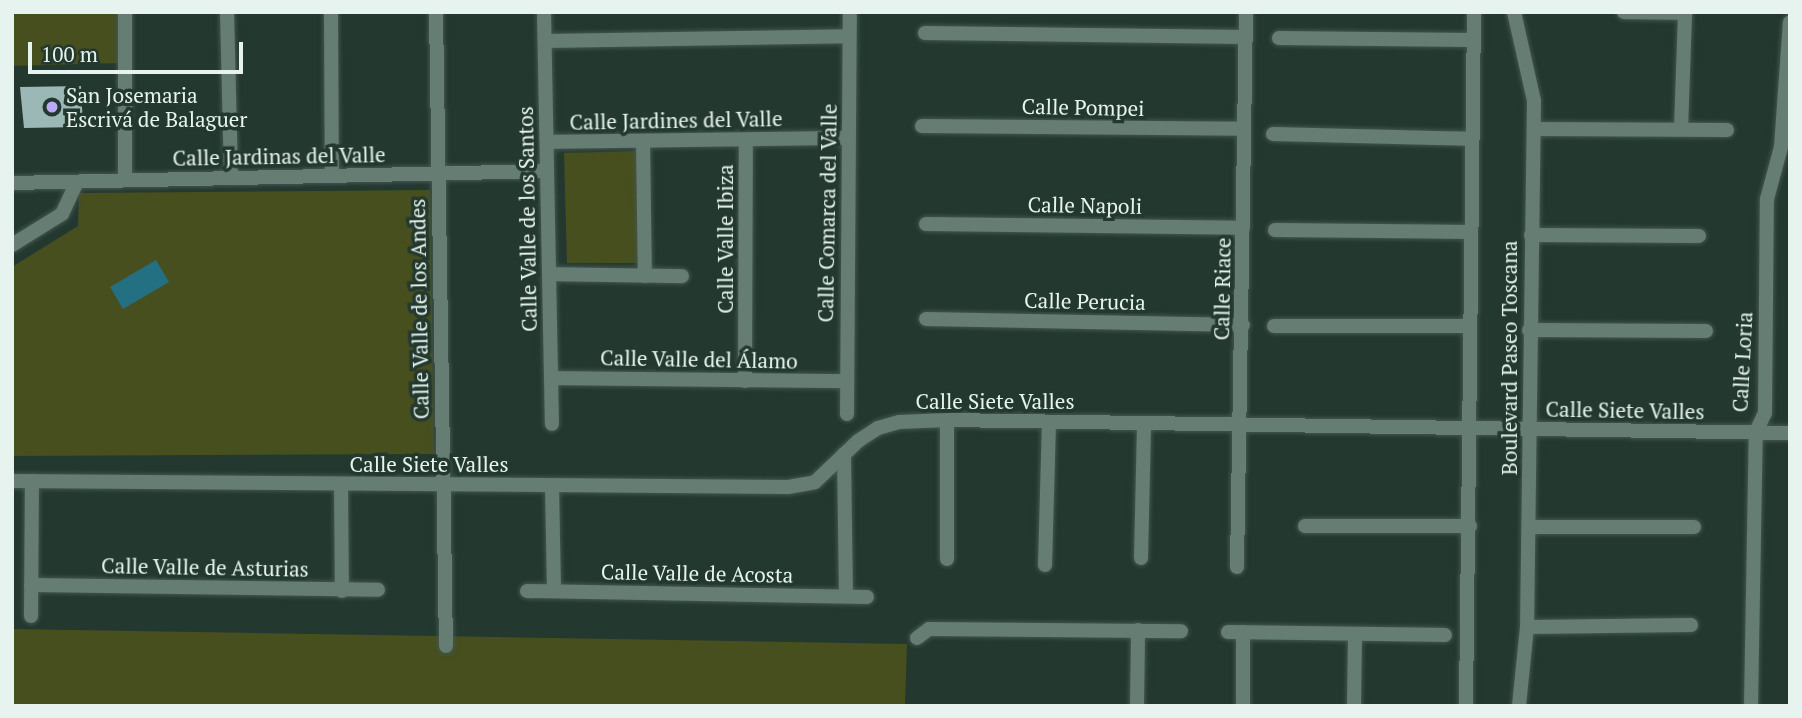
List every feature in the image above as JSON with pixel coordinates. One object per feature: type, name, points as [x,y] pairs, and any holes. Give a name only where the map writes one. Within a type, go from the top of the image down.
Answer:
[{"type":"street","points":[[125,12],[125,180]]},
{"type":"street","points":[[227,12],[231,178]]},
{"type":"street","points":[[331,12],[332,176]]},
{"type":"street","name":"Calle Valle de los Andes","points":[[436,12],[446,646]]},
{"type":"street","name":"Calle Valle de los Santos","points":[[544,12],[552,424]]},
{"type":"street","name":"Calle Comarca del Valle","points":[[847,414],[850,12]]},
{"type":"street","name":"Calle Riace","points":[[1237,567],[1246,12]]},
{"type":"street","name":"Boulevard Paseo Toscana","points":[[1466,706],[1470,526],[1467,326],[1474,12]]},
{"type":"street","name":"Boulevard Paseo Toscana","points":[[1514,12],[1531,74],[1534,129],[1529,330],[1527,627],[1519,706]]},
{"type":"street","points":[[1624,12],[1685,13],[1681,129]]},
{"type":"street","name":"Calle Loria","points":[[1751,706],[1756,432],[1765,413],[1767,199],[1781,147],[1790,23]]},
{"type":"street","points":[[925,33],[1245,37]]},
{"type":"street","points":[[545,41],[849,36]]},
{"type":"street","points":[[1279,38],[1473,40]]},
{"type":"street","name":"Calle Pompei","points":[[922,126],[1244,129]]},
{"type":"street","points":[[1534,129],[1727,130]]},
{"type":"street","points":[[1273,134],[1472,139]]},
{"type":"street","name":"Calle Jardines del Valle","points":[[547,142],[848,138]]},
{"type":"street","name":"Calle Valle Ibiza","points":[[745,381],[746,140]]},
{"type":"street","points":[[643,141],[645,276]]},
{"type":"street","name":"Calle Jardinas del Valle","points":[[12,183],[547,170]]},
{"type":"street","points":[[12,245],[62,214],[77,182]]},
{"type":"street","name":"Calle Napoli","points":[[926,225],[1243,229]]},
{"type":"street","points":[[1275,230],[1470,232]]},
{"type":"street","points":[[1531,235],[1699,236]]},
{"type":"street","points":[[549,274],[682,276]]},
{"type":"street","name":"Calle Perucia","points":[[926,319],[1243,325]]},
{"type":"street","points":[[1274,326],[1467,326]]},
{"type":"street","points":[[1529,330],[1706,331]]},
{"type":"street","name":"Calle Valle del Álamo","points":[[551,378],[846,381]]},
{"type":"street","points":[[947,420],[947,559]]},
{"type":"street","name":"Calle Siete Valles","points":[[12,481],[788,487],[815,482],[858,441],[888,425],[947,420],[1790,433]]},
{"type":"street","points":[[1045,565],[1049,422]]},
{"type":"street","points":[[1141,558],[1144,424]]},
{"type":"street","points":[[844,454],[846,596]]},
{"type":"street","points":[[31,617],[32,481]]},
{"type":"street","points":[[341,484],[342,590]]},
{"type":"street","points":[[552,486],[554,591]]},
{"type":"street","points":[[1305,526],[1470,526]]},
{"type":"street","points":[[1529,527],[1694,527]]},
{"type":"street","name":"Calle Valle de Asturias","points":[[32,585],[378,590]]},
{"type":"street","name":"Calle Valle de Acosta","points":[[527,591],[867,597]]},
{"type":"street","points":[[1527,627],[1691,625]]},
{"type":"street","points":[[917,638],[929,629],[1181,631]]},
{"type":"street","points":[[1137,706],[1138,630]]},
{"type":"street","points":[[1242,706],[1236,632],[1445,635]]},
{"type":"street","points":[[1354,706],[1355,634]]},
{"type":"green space","points":[[12,12],[122,12],[122,63],[12,66]]},
{"type":"green space","points":[[638,151],[638,263],[567,263],[564,153]]},
{"type":"green space","points":[[430,190],[434,454],[12,456],[12,267],[78,226],[79,193]]},
{"type":"green space","points":[[12,629],[907,644],[905,706],[12,706]]},
{"type":"water","points":[[156,260],[169,282],[123,309],[110,287]]},
{"type":"building","name":"San Josemaria Escrivá de Balaguer","points":[[81,86],[83,127],[24,128],[20,87]]},
{"type":"place","name":"San Josemaria Escrivá de Balaguer","points":[[52,107]]}]
